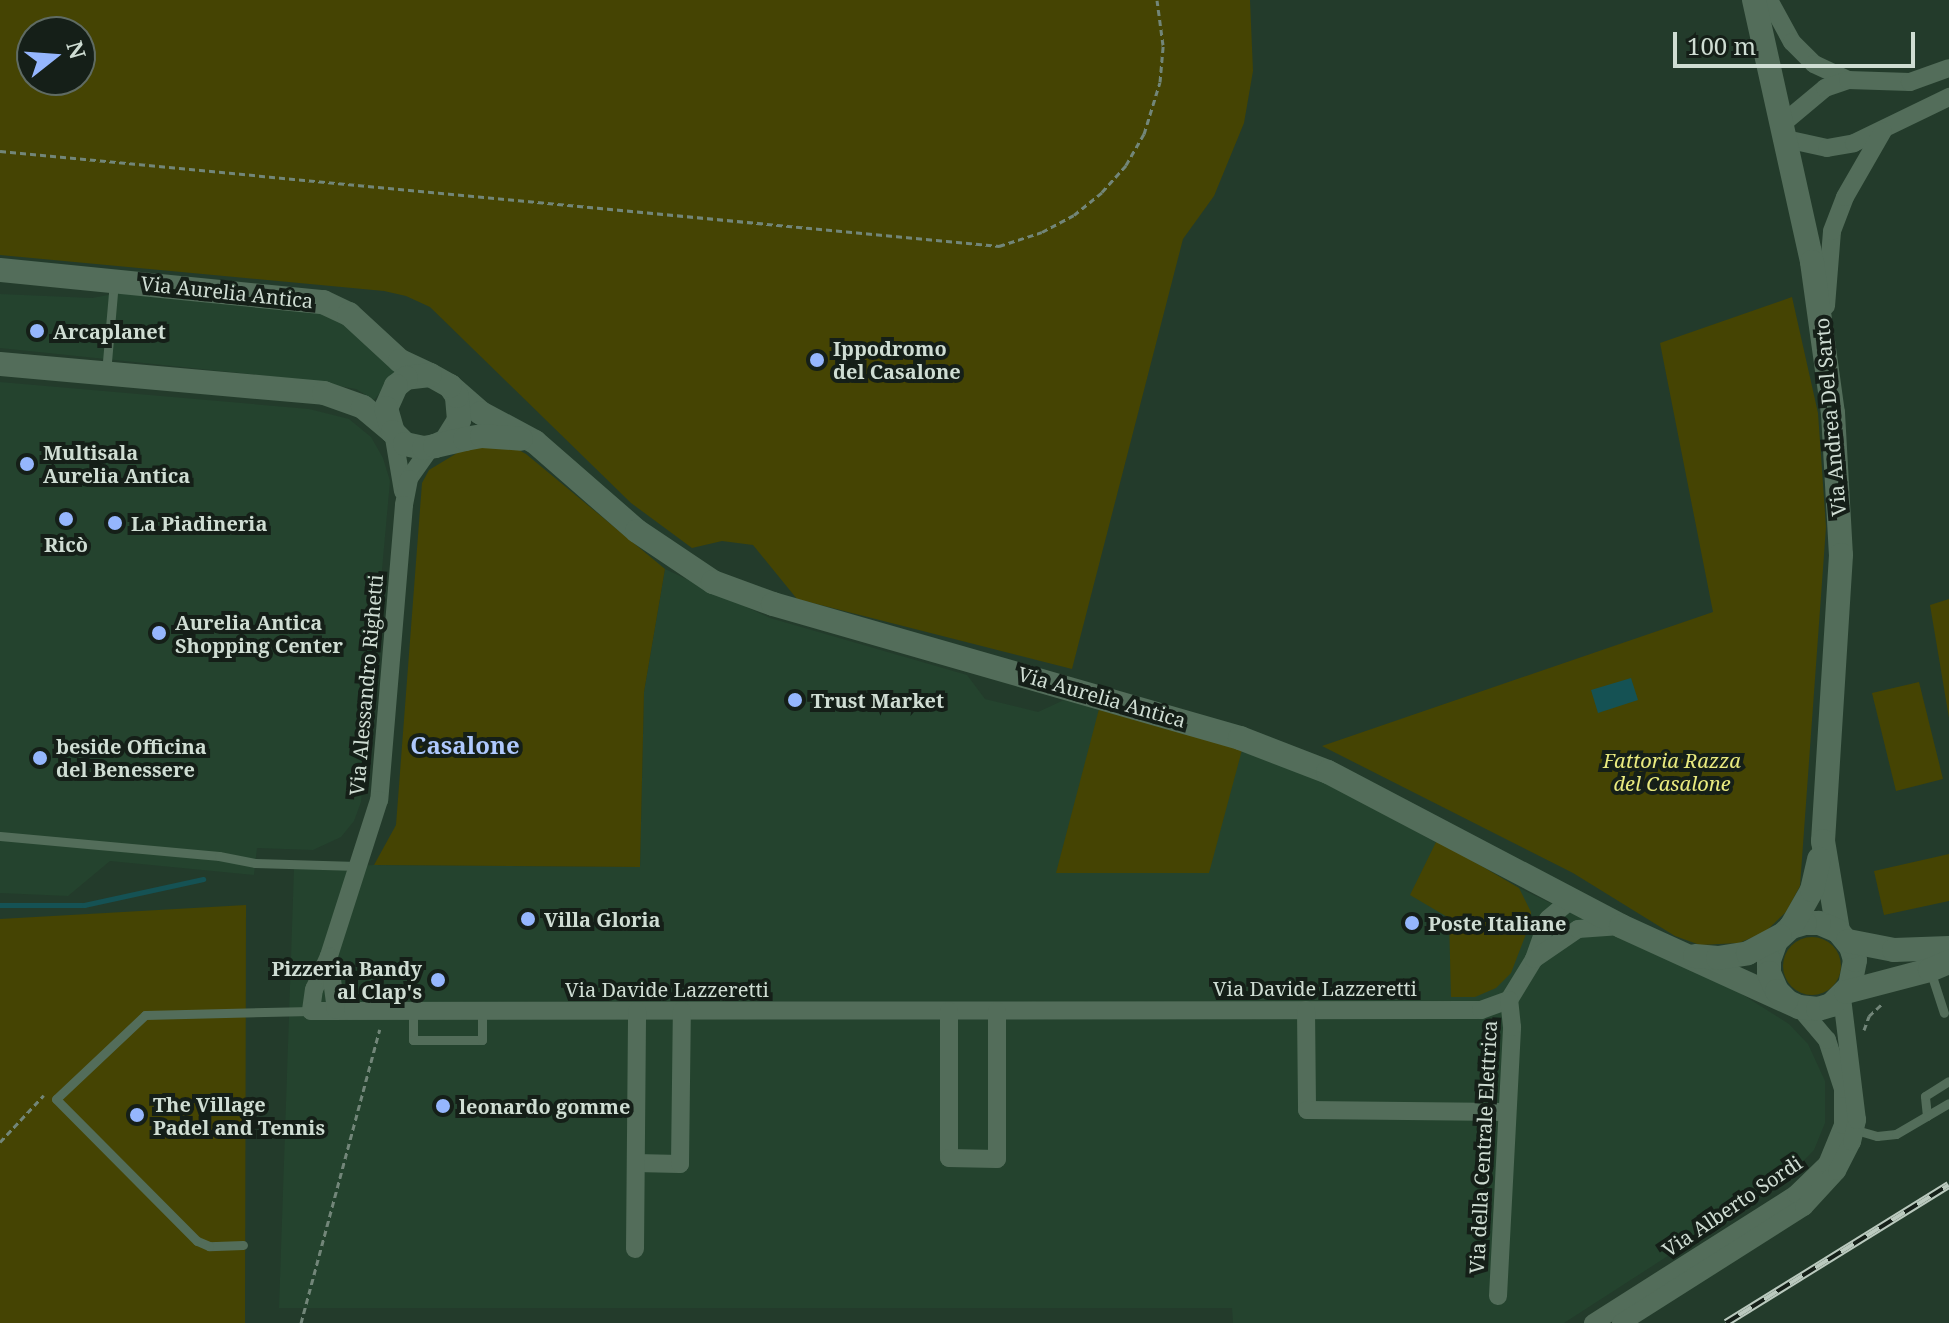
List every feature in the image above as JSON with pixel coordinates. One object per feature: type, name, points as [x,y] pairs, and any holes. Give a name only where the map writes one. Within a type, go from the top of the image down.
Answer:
[{"type":"street","name":"Via Andrea Del Sarto","points":[[1754,0],[1784,132],[1824,337],[1839,479],[1841,555],[1823,841],[1812,890],[1786,932]]},
{"type":"street","points":[[1769,0],[1792,42],[1814,64],[1848,80]]},
{"type":"street","points":[[1949,68],[1910,82],[1848,80],[1825,88],[1784,132],[1827,148],[1854,143],[1949,97]]},
{"type":"street","points":[[1824,337],[1832,231],[1851,186],[1883,131]]},
{"type":"street","name":"Via Aurelia Antica","points":[[0,270],[333,305],[357,320],[400,361],[440,380],[481,413],[535,442],[637,531],[713,582],[773,604],[1240,738],[1328,772],[1621,926],[1793,1004]]},
{"type":"street","points":[[0,364],[324,393],[363,407],[413,447],[433,447],[494,435],[535,442]]},
{"type":"street","points":[[406,378],[440,380],[460,408],[459,420],[446,441],[433,447],[409,479],[404,505],[393,432],[386,408],[396,386],[406,378]]},
{"type":"street","name":"Via Alessandro Righetti","points":[[311,1011],[314,989],[329,956],[373,825],[381,785],[404,505]]},
{"type":"street","name":"Via Andrea Del Sarto","points":[[1823,841],[1843,936]]},
{"type":"street","points":[[1509,1000],[1534,959],[1548,919],[1542,883]]},
{"type":"street","points":[[1548,919],[1572,899]]},
{"type":"street","points":[[1562,937],[1572,899]]},
{"type":"street","name":"Via Aurelia Antica","points":[[1678,954],[1734,956],[1748,953],[1786,932],[1819,923],[1843,936],[1894,950],[1949,948]]},
{"type":"street","points":[[1534,959],[1562,937],[1590,926],[1621,926]]},
{"type":"street","points":[[1786,932],[1770,953],[1769,973],[1777,991],[1793,1004],[1822,1008],[1844,995],[1940,966]]},
{"type":"street","points":[[1843,936],[1855,967],[1844,995]]},
{"type":"street","points":[[329,956],[336,1010]]},
{"type":"street","name":"Via Alberto Sordi","points":[[1621,1323],[1810,1201],[1837,1171],[1856,1130],[1857,1096],[1844,995]]},
{"type":"street","name":"Via Davide Lazzeretti","points":[[311,1011],[1481,1010],[1509,1000]]},
{"type":"street","name":"Via della Centrale Elettrica","points":[[1498,1296],[1505,1112],[1512,1027],[1509,1000]]},
{"type":"street","name":"Via Alberto Sordi","points":[[1593,1323],[1796,1194],[1827,1164],[1843,1125],[1843,1089],[1827,1040],[1793,1004]]},
{"type":"street","points":[[1306,1010],[1307,1110],[1505,1112]]},
{"type":"street","points":[[635,1249],[637,1011]]},
{"type":"street","points":[[636,1163],[680,1164],[682,1011]]},
{"type":"street","points":[[949,1011],[949,1158],[997,1159],[997,1011]]},
{"type":"lane","points":[[106,373],[114,281]]},
{"type":"lane","points":[[0,836],[219,856],[255,863],[357,866]]},
{"type":"lane","points":[[1940,966],[1944,1013]]},
{"type":"lane","name":"Via Davide Lazzeretti","points":[[56,1099],[145,1015],[311,1011]]},
{"type":"lane","points":[[413,1011],[413,1040],[482,1040],[482,1011]]},
{"type":"lane","points":[[1927,1116],[1925,1096],[1949,1081]]},
{"type":"lane","points":[[56,1099],[197,1241],[209,1246],[243,1245]]},
{"type":"lane","points":[[1856,1130],[1888,1135],[1904,1131],[1949,1103]]},
{"type":"path","points":[[0,151],[999,246],[1042,232],[1074,215],[1115,179],[1135,150],[1151,117],[1160,82],[1163,45],[1157,0]]},
{"type":"path","points":[[1863,1033],[1869,1016],[1885,1002]]},
{"type":"path","points":[[301,1323],[385,1011]]},
{"type":"path","points":[[0,1142],[48,1092],[56,1099]]},
{"type":"shaded area","points":[[130,291],[310,309],[339,317],[398,372],[374,400],[356,389],[298,379],[0,348],[0,294],[92,298]]},
{"type":"shaded area","points":[[0,382],[309,409],[349,419],[371,437],[383,458],[390,481],[361,802],[354,821],[341,837],[313,850],[257,848],[254,875],[110,861],[68,896],[0,893]]},
{"type":"shaded area","points":[[665,569],[770,618],[967,675],[985,699],[1038,712],[1064,700],[1242,750],[1328,783],[1519,888],[1740,993],[1789,1024],[1808,1044],[1825,1081],[1825,1123],[1814,1150],[1784,1181],[1564,1323],[1233,1323],[1232,1308],[279,1308],[294,869],[374,865],[640,867],[644,692]]},
{"type":"green space","name":"Ippodromo del Casalone","points":[[0,0],[1250,0],[1253,71],[1244,123],[1214,196],[1183,239],[1072,669],[797,599],[753,545],[722,541],[692,548],[631,503],[430,307],[406,296],[384,291],[0,255]]},
{"type":"green space","name":"Fattoria Razza del Casalone","points":[[1792,297],[1818,413],[1826,527],[1800,886],[1786,912],[1765,932],[1739,943],[1700,945],[1675,936],[1573,873],[1322,746],[1713,612],[1660,343]]},
{"type":"green space","points":[[467,447],[517,449],[526,454],[665,569],[644,692],[640,867],[374,865],[396,825],[422,483],[429,470]]},
{"type":"green space","points":[[1949,599],[1949,718],[1930,605]]},
{"type":"green space","points":[[1919,682],[1943,779],[1896,791],[1872,693]]},
{"type":"green space","points":[[1099,709],[1242,750],[1209,873],[1056,873]]},
{"type":"green space","points":[[1437,840],[1519,888],[1531,912],[1531,921],[1511,973],[1496,988],[1475,997],[1451,997],[1449,918],[1410,895]]},
{"type":"green space","points":[[1949,854],[1949,901],[1884,915],[1874,871]]},
{"type":"green space","name":"The Village Padel and Tennis","points":[[246,905],[245,1323],[0,1323],[0,919]]},
{"type":"green space","points":[[1812,937],[1823,939],[1832,946],[1839,955],[1839,977],[1832,986],[1823,993],[1812,995],[1801,993],[1792,986],[1785,977],[1783,966],[1785,955],[1792,946],[1801,939]]},
{"type":"water","points":[[1631,678],[1638,700],[1598,713],[1591,690]]},
{"type":"waterway","points":[[0,905],[84,905],[203,879]]},
{"type":"railway","points":[[1726,1323],[1949,1185]]},
{"type":"place","name":"Arcaplanet","points":[[37,331]]},
{"type":"place","name":"Ippodromo del Casalone","points":[[817,360]]},
{"type":"place","name":"Multisala Aurelia Antica","points":[[27,464]]},
{"type":"place","name":"Ricò","points":[[66,519]]},
{"type":"place","name":"La Piadineria","points":[[115,523]]},
{"type":"place","name":"Aurelia Antica Shopping Center","points":[[159,633]]},
{"type":"place","name":"Trust Market","points":[[795,700]]},
{"type":"place","name":"beside Officina del Benessere","points":[[40,758]]},
{"type":"place","name":"Villa Gloria","points":[[528,919]]},
{"type":"place","name":"Poste Italiane","points":[[1412,923]]},
{"type":"place","name":"Pizzeria Bandy al Clap's","points":[[438,980]]},
{"type":"place","name":"leonardo gomme","points":[[443,1106]]},
{"type":"place","name":"The Village Padel and Tennis","points":[[137,1115]]},
{"type":"district","name":"Casalone","points":[[465,745]]}]
